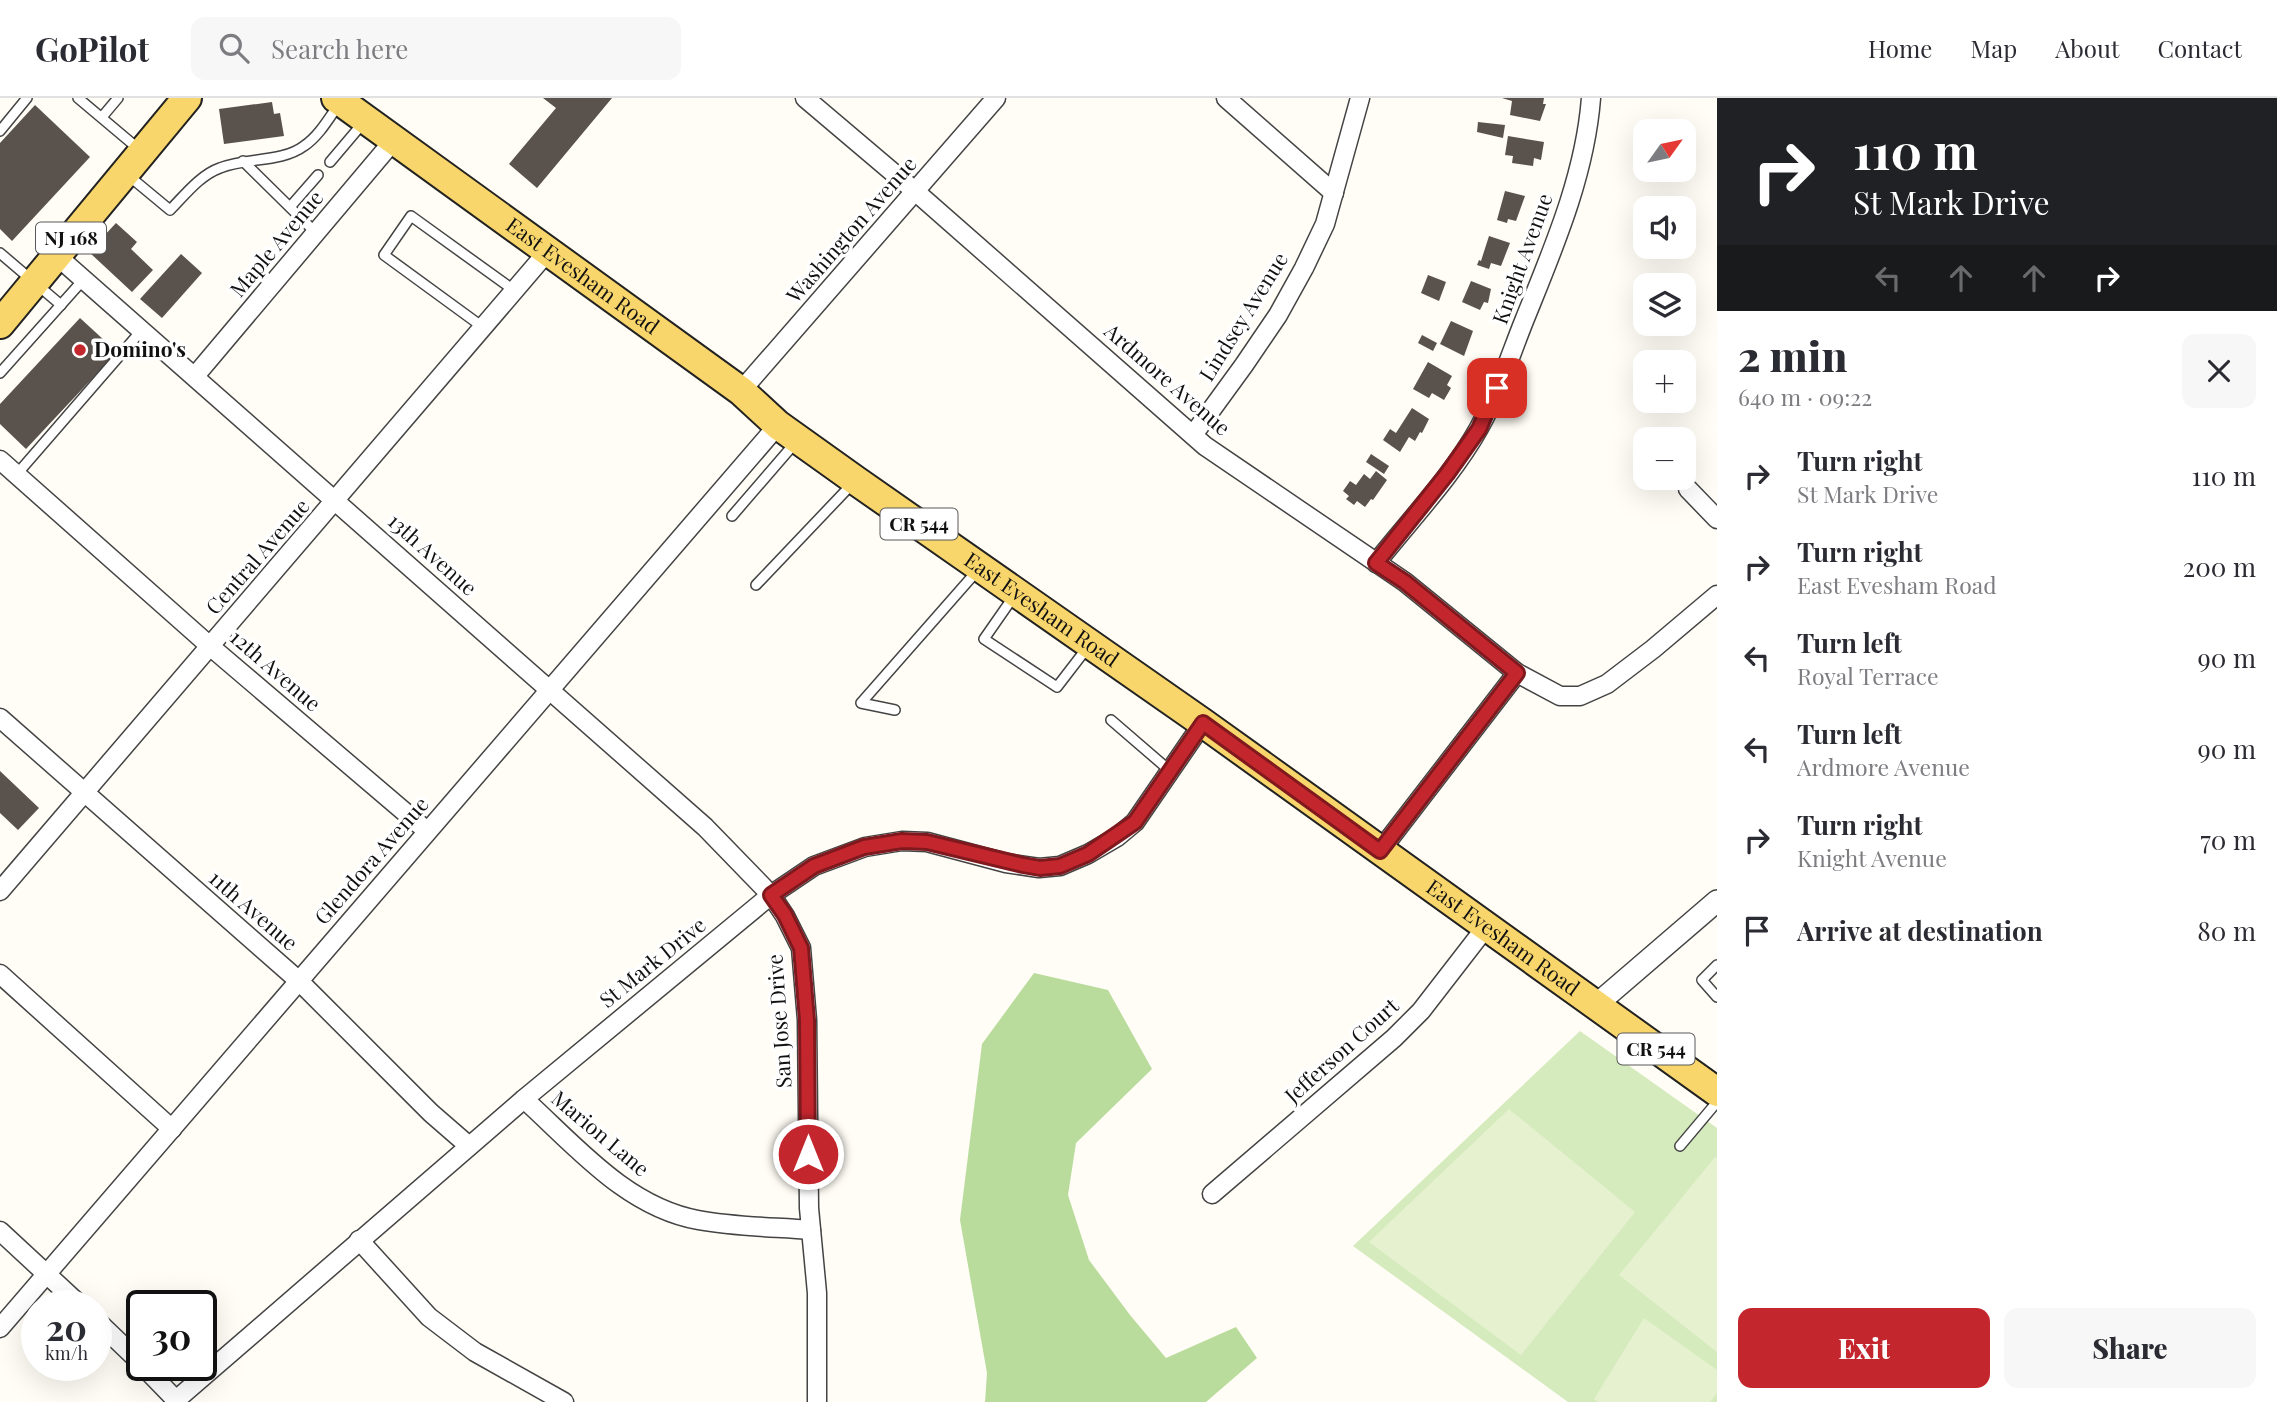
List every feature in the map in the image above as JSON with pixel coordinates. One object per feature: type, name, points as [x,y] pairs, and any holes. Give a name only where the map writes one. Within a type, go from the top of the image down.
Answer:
[{"type":"main road","name":"NJ 168","points":[[0,324],[187,98]]},
{"type":"main road","name":"East Evesham Road","points":[[339,100],[741,391],[788,432],[1203,723],[1717,1092]]},
{"type":"street","name":"Ardmore Avenue","points":[[805,98],[916,191],[1205,446],[1405,582],[1517,673],[1560,696],[1580,696],[1607,684],[1717,595]]},
{"type":"street","name":"Washington Avenue","points":[[741,391],[996,98]]},
{"type":"street","points":[[1226,98],[1334,193]]},
{"type":"street","name":"Lindsey Avenue","points":[[1193,435],[1278,315],[1304,268],[1325,224],[1360,98]]},
{"type":"street","name":"Knight Avenue","points":[[1376,563],[1479,429],[1562,227],[1583,152],[1591,98]]},
{"type":"street","name":"Maple Avenue","points":[[195,376],[394,140]]},
{"type":"street","name":"Central Avenue","points":[[0,891],[549,250]]},
{"type":"street","name":"13th Avenue","points":[[57,256],[705,827],[771,895]]},
{"type":"street","name":"Glendora Avenue","points":[[0,1328],[549,689],[788,432]]},
{"type":"street","name":"12th Avenue","points":[[0,460],[211,647],[427,831]]},
{"type":"street","points":[[1689,490],[1717,519]]},
{"type":"street","points":[[1380,851],[1517,673]]},
{"type":"street","name":"11th Avenue","points":[[0,718],[299,981],[430,1113],[469,1146]]},
{"type":"street","name":"St Mark Drive","points":[[175,1401],[524,1099],[771,895],[814,866],[864,847],[902,841],[927,842],[1040,868],[1060,866],[1088,854],[1135,822],[1203,723]]},
{"type":"street","name":"San Jose Drive","points":[[771,895],[785,915],[801,948],[807,1020],[809,1208],[817,1293],[817,1402]]},
{"type":"street","points":[[1596,1005],[1717,901]]},
{"type":"street","name":"Jefferson Court","points":[[1212,1194],[1422,1011],[1486,927]]},
{"type":"street","points":[[0,974],[172,1129]]},
{"type":"street","name":"Marion Lane","points":[[524,1099],[618,1184],[655,1206],[697,1220],[811,1230]]},
{"type":"street","points":[[0,1231],[65,1290]]},
{"type":"street","points":[[359,1240],[429,1317],[474,1352],[564,1402]]},
{"type":"street","points":[[112,1336],[126,1349]]},
{"type":"street","points":[[157,1381],[175,1401]]},
{"type":"lane","points":[[0,131],[27,98]]},
{"type":"lane","points":[[78,98],[102,117],[170,211],[197,183],[218,168],[286,154],[303,147],[315,136],[339,100]]},
{"type":"lane","points":[[102,117],[118,98]]},
{"type":"lane","points":[[330,162],[366,120]]},
{"type":"lane","points":[[243,161],[316,233]]},
{"type":"lane","points":[[290,207],[318,175]]},
{"type":"lane","points":[[484,328],[384,256],[411,216],[515,290]]},
{"type":"lane","points":[[0,253],[61,304]]},
{"type":"lane","points":[[0,373],[84,279]]},
{"type":"lane","points":[[17,474],[141,331]]},
{"type":"lane","points":[[732,516],[788,432]]},
{"type":"lane","points":[[757,585],[855,480]]},
{"type":"lane","points":[[895,710],[861,703],[981,567]]},
{"type":"lane","points":[[1017,592],[984,639],[1056,687],[1090,644]]},
{"type":"lane","points":[[1111,720],[1169,770]]},
{"type":"lane","points":[[1717,965],[1702,980],[1717,997]]},
{"type":"lane","points":[[1680,1146],[1717,1102]]},
{"type":"green space","points":[[1034,973],[1108,990],[1152,1069],[1076,1143],[1068,1195],[1089,1260],[1166,1358],[1236,1327],[1257,1358],[1206,1402],[985,1402],[987,1373],[960,1220],[982,1044]]},
{"type":"green space","points":[[1580,1031],[1717,1128],[1717,1402],[1568,1402],[1353,1246]]},
{"type":"green space","points":[[1509,1109],[1635,1212],[1521,1355],[1369,1242]]},
{"type":"green space","points":[[1715,1157],[1717,1158],[1717,1352],[1619,1275]]},
{"type":"green space","points":[[1644,1318],[1717,1370],[1717,1393],[1710,1402],[1598,1402],[1594,1399]]},
{"type":"building","points":[[543,98],[612,98],[537,188],[509,164],[556,108]]},
{"type":"building","points":[[1502,98],[1544,98],[1543,104],[1546,104],[1540,121],[1510,115],[1512,101]]},
{"type":"building","points":[[272,102],[274,114],[280,113],[284,136],[224,144],[219,109]]},
{"type":"building","points":[[35,105],[90,157],[12,241],[0,229],[0,143]]},
{"type":"building","points":[[1478,122],[1505,125],[1503,138],[1477,132]]},
{"type":"building","points":[[1508,136],[1544,142],[1541,160],[1534,158],[1533,166],[1512,163],[1513,156],[1505,155]]},
{"type":"building","points":[[1505,191],[1525,196],[1516,221],[1508,219],[1507,223],[1497,220]]},
{"type":"building","points":[[116,223],[137,242],[131,249],[153,270],[132,292],[89,252]]},
{"type":"building","points":[[1489,236],[1510,243],[1501,266],[1491,263],[1489,269],[1477,265],[1479,260],[1481,261]]},
{"type":"building","points":[[181,254],[202,273],[162,318],[140,299]]},
{"type":"building","points":[[1428,275],[1446,282],[1439,301],[1421,293]]},
{"type":"building","points":[[1471,281],[1491,289],[1488,303],[1484,302],[1480,310],[1462,302]]},
{"type":"building","points":[[80,318],[117,352],[26,449],[0,424],[0,404]]},
{"type":"building","points":[[1451,321],[1473,331],[1464,356],[1440,344]]},
{"type":"building","points":[[1422,335],[1437,343],[1433,351],[1418,343]]},
{"type":"building","points":[[1428,362],[1452,376],[1447,385],[1451,388],[1444,400],[1432,393],[1429,398],[1413,389]]},
{"type":"building","points":[[1412,408],[1429,419],[1415,441],[1409,437],[1400,452],[1383,440],[1390,429],[1396,433]]},
{"type":"building","points":[[1371,454],[1389,466],[1384,474],[1366,462]]},
{"type":"building","points":[[1376,471],[1387,480],[1373,500],[1365,507],[1357,501],[1354,505],[1346,499],[1349,496],[1343,491],[1350,481],[1356,485],[1364,474],[1370,479]]},
{"type":"building","points":[[0,771],[39,808],[18,830],[0,813]]},
{"type":"place","name":"Domino's","points":[[80,350]]},
{"type":"route","points":[[808,1154],[807,1020],[801,948],[785,915],[771,895],[814,866],[864,847],[902,841],[927,842],[1006,863],[1040,868],[1060,866],[1088,854],[1135,822],[1203,723],[1380,851],[1517,673],[1405,582],[1376,563],[1479,429],[1497,388]]}]
